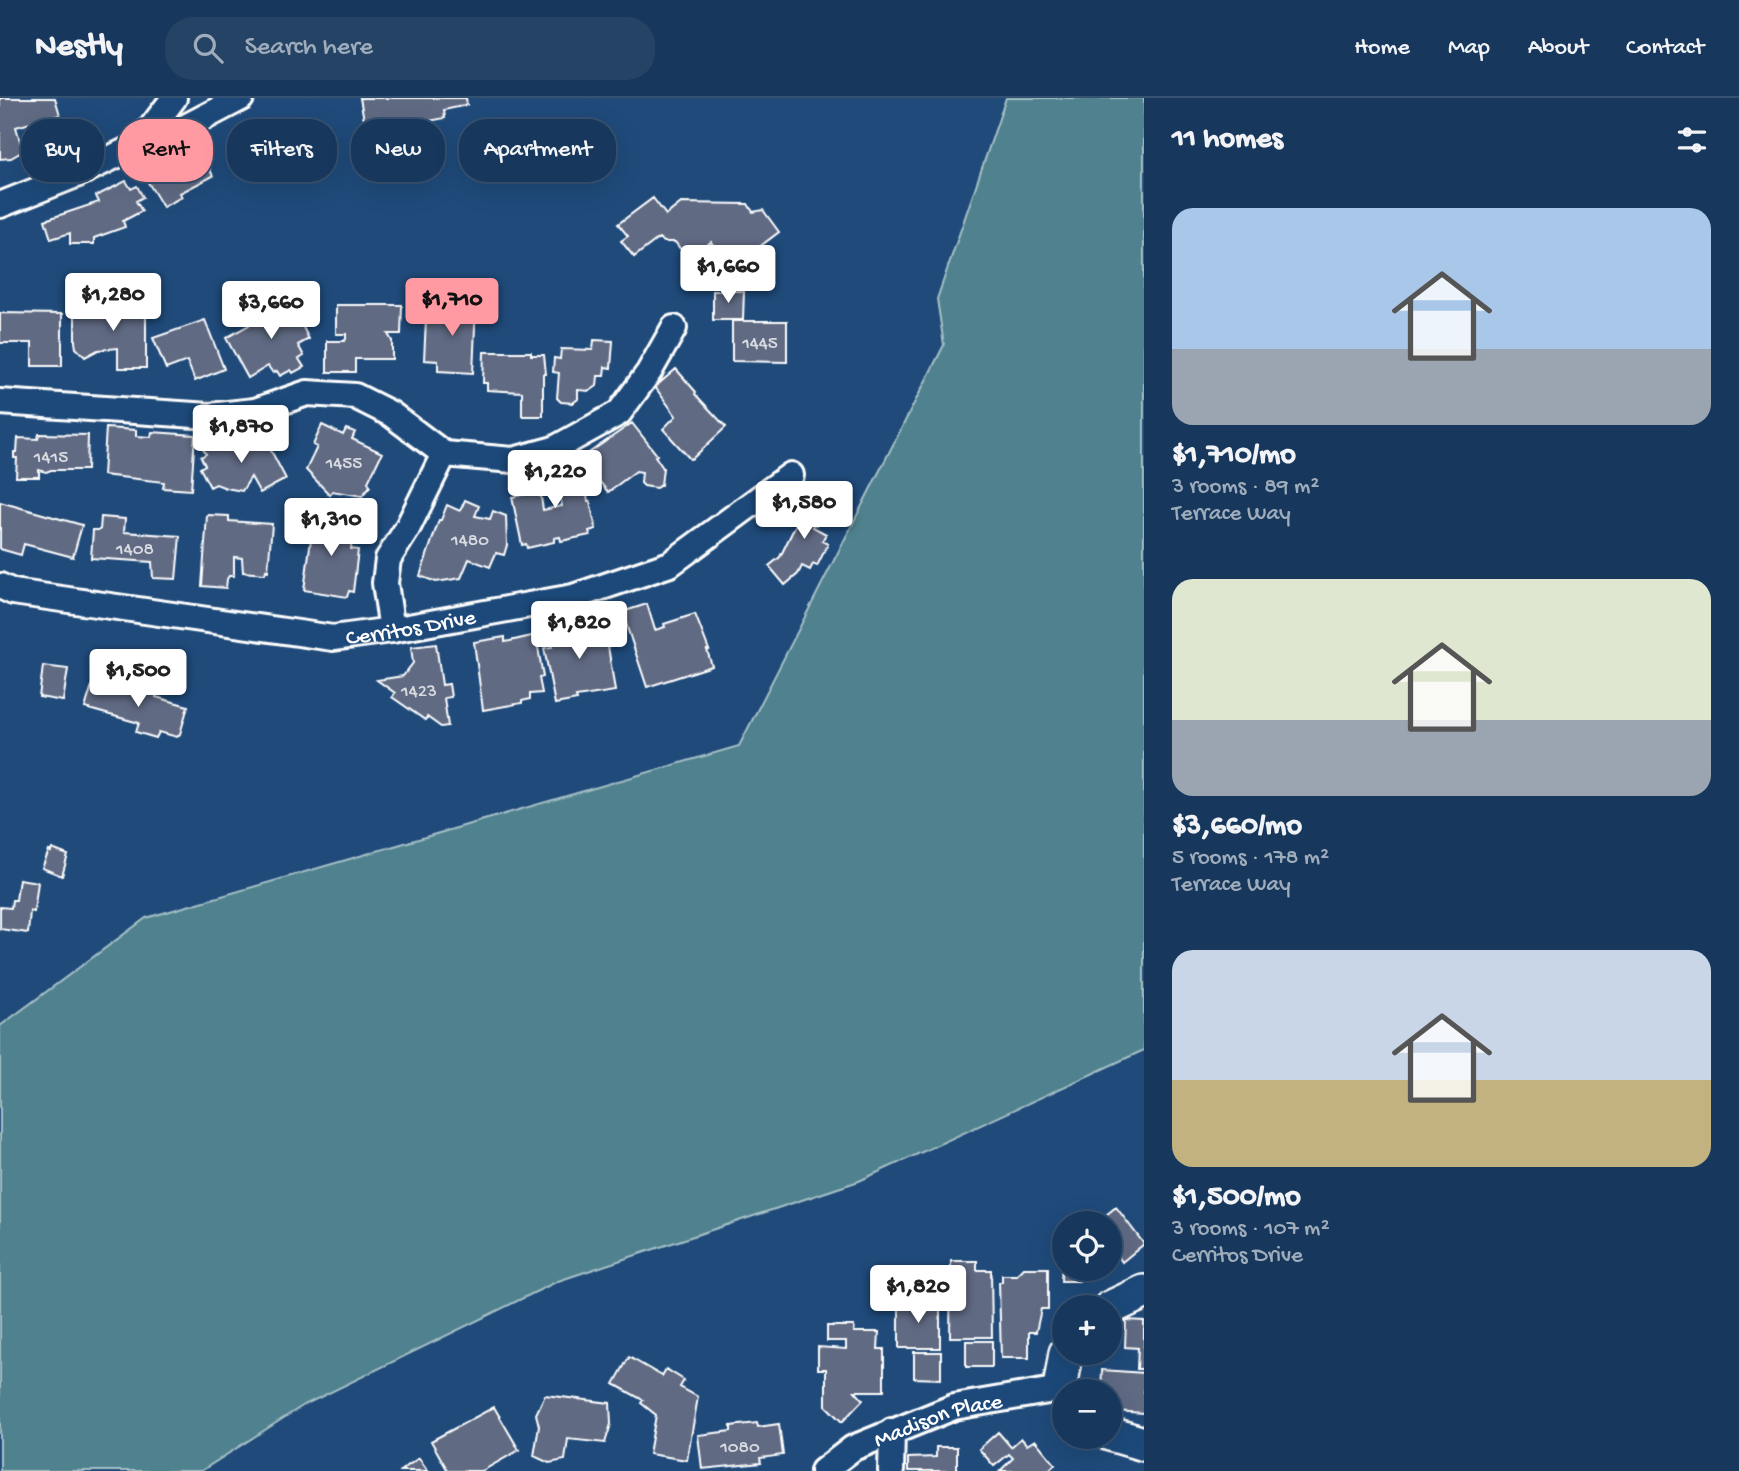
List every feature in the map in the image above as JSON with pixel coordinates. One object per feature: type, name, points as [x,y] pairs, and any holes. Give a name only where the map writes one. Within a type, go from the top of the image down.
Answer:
[{"type":"street","points":[[158,119],[174,98]]},
{"type":"street","points":[[201,119],[241,98]]},
{"type":"street","points":[[0,205],[118,155]]},
{"type":"street","points":[[0,401],[210,416],[255,411],[307,393],[355,396],[391,414],[444,454],[513,460],[554,449],[620,414],[649,372],[674,328]]},
{"type":"street","points":[[392,630],[385,583],[388,559],[407,529],[444,454]]},
{"type":"street","name":"Cerritos Drive","points":[[0,586],[13,592],[333,638],[392,630],[573,597],[670,564],[792,475]]},
{"type":"street","points":[[1122,1302],[1144,1292]]},
{"type":"street","name":"Madison Place","points":[[823,1471],[853,1448],[954,1407],[1052,1392]]},
{"type":"street","points":[[891,1471],[892,1431]]},
{"type":"street","points":[[1122,1438],[1144,1444]]},
{"type":"green space","points":[[1006,98],[1144,98],[1144,1050],[859,1181],[558,1281],[304,1405],[201,1471],[0,1471],[0,1026],[146,918],[739,746],[944,345],[937,299]]},
{"type":"building","points":[[0,98],[55,98],[60,115],[45,119],[21,119],[21,126],[16,127],[21,152],[11,158],[0,159]]},
{"type":"building","points":[[360,98],[466,98],[467,105],[444,110],[445,118],[364,119]]},
{"type":"building","points":[[127,182],[131,189],[137,186],[143,197],[136,201],[142,211],[123,221],[125,227],[94,238],[94,244],[70,244],[70,233],[51,239],[45,220],[99,202],[96,196]]},
{"type":"building","points":[[148,182],[201,182],[180,193],[182,197],[163,207]]},
{"type":"building","points":[[653,198],[666,215],[681,203],[748,204],[753,212],[763,210],[779,232],[730,269],[711,242],[688,259],[675,242],[664,242],[659,238],[634,257],[621,241],[628,236],[618,224]]},
{"type":"building","points":[[713,291],[744,291],[743,320],[713,320]]},
{"type":"building","points":[[287,296],[309,339],[298,345],[304,356],[299,359],[304,367],[280,376],[277,371],[273,373],[268,366],[248,378],[226,338],[249,325],[246,319]]},
{"type":"building","points":[[439,302],[476,304],[473,373],[438,371],[438,361],[424,360],[426,319],[439,320]]},
{"type":"building","points":[[336,305],[402,305],[401,334],[388,334],[392,341],[392,359],[355,359],[355,372],[327,372],[327,341],[346,339],[346,334],[336,334]]},
{"type":"building","points":[[75,306],[146,307],[146,368],[118,368],[118,348],[98,350],[85,357],[76,348]]},
{"type":"building","points":[[0,313],[62,314],[62,366],[32,366],[32,343],[0,343]]},
{"type":"building","points":[[205,320],[224,369],[195,381],[187,361],[166,369],[153,338]]},
{"type":"building","points":[[732,321],[787,321],[787,362],[732,361]]},
{"type":"building","points":[[594,340],[613,341],[611,368],[605,367],[604,376],[598,376],[597,386],[590,391],[578,390],[578,399],[573,403],[561,402],[557,398],[559,373],[553,372],[554,358],[560,359],[561,349],[593,350]]},
{"type":"building","points":[[484,352],[531,352],[531,355],[544,355],[546,374],[543,374],[543,416],[522,416],[522,392],[487,390],[487,383],[483,383]]},
{"type":"building","points":[[676,369],[726,427],[690,459],[663,429],[676,416],[655,387]]},
{"type":"building","points":[[632,423],[657,455],[655,456],[663,468],[661,485],[656,488],[644,486],[641,483],[642,472],[636,471],[608,492],[583,457]]},
{"type":"building","points":[[322,425],[343,435],[346,429],[355,432],[352,439],[382,453],[368,482],[370,486],[362,496],[332,491],[330,495],[306,470],[317,447],[313,445]]},
{"type":"building","points":[[106,428],[136,430],[136,436],[151,437],[152,432],[195,435],[191,490],[163,488],[164,482],[103,475]]},
{"type":"building","points":[[239,432],[248,448],[265,439],[286,479],[260,493],[251,477],[242,491],[216,484],[210,487],[200,468],[205,465],[201,457],[206,454],[202,447],[214,441],[216,444]]},
{"type":"building","points":[[39,434],[88,435],[87,470],[39,470],[39,477],[16,477],[17,458],[14,458],[14,452],[17,452],[18,438],[38,439]]},
{"type":"building","points":[[575,461],[580,486],[586,490],[596,529],[589,531],[590,535],[561,541],[560,537],[554,538],[554,542],[527,548],[526,544],[522,545],[512,497],[540,491],[543,510],[562,506],[559,492],[551,494],[545,468]]},
{"type":"building","points":[[818,491],[835,510],[816,525],[814,523],[813,527],[826,534],[822,541],[828,544],[817,566],[813,564],[810,570],[802,566],[798,574],[785,585],[769,566],[780,557],[798,520],[805,512],[800,507]]},
{"type":"building","points":[[465,500],[479,506],[475,516],[490,519],[493,511],[506,516],[507,545],[504,555],[496,553],[490,567],[469,559],[461,578],[436,582],[420,576],[439,520],[447,505],[460,511]]},
{"type":"building","points":[[0,502],[82,525],[73,557],[24,544],[21,555],[0,549]]},
{"type":"building","points":[[207,515],[229,516],[229,521],[272,524],[268,571],[266,570],[265,574],[243,572],[242,558],[234,557],[234,576],[227,579],[226,588],[202,586]]},
{"type":"building","points":[[101,517],[125,519],[124,532],[180,536],[176,579],[153,578],[152,562],[91,558],[93,530],[100,530]]},
{"type":"building","points":[[314,517],[354,523],[351,549],[358,550],[353,592],[349,591],[347,597],[304,590]]},
{"type":"building","points":[[647,604],[655,630],[665,627],[664,624],[695,614],[709,650],[712,666],[647,687],[622,612]]},
{"type":"building","points":[[604,620],[615,691],[576,697],[577,700],[555,704],[544,648],[552,647],[549,628]]},
{"type":"building","points":[[536,635],[543,677],[539,678],[542,693],[530,694],[530,699],[522,703],[483,710],[474,642],[505,637],[505,642]]},
{"type":"building","points":[[436,644],[442,685],[449,684],[451,697],[444,698],[448,726],[441,727],[427,717],[425,720],[392,697],[395,693],[377,680],[403,676],[413,663],[411,647]]},
{"type":"building","points":[[43,666],[68,669],[63,701],[39,697]]},
{"type":"building","points":[[94,679],[147,694],[148,690],[157,693],[156,697],[188,706],[180,734],[177,737],[159,732],[156,738],[136,732],[139,723],[85,708]]},
{"type":"building","points":[[52,849],[68,855],[62,876],[42,868]]},
{"type":"building","points":[[19,879],[38,882],[34,912],[30,911],[28,933],[0,929],[0,907],[11,908],[12,900],[16,900]]},
{"type":"building","points":[[1122,1215],[1144,1244],[1122,1262]]},
{"type":"building","points":[[951,1261],[977,1261],[977,1270],[991,1270],[992,1337],[950,1337]]},
{"type":"building","points":[[1024,1268],[1048,1268],[1048,1309],[1041,1309],[1036,1332],[1029,1332],[1029,1358],[1001,1358],[999,1282],[1002,1282],[1002,1275],[1017,1275]]},
{"type":"building","points":[[899,1293],[915,1293],[916,1309],[940,1310],[940,1348],[899,1348]]},
{"type":"building","points":[[1126,1320],[1144,1321],[1144,1369],[1137,1369],[1138,1348],[1125,1347]]},
{"type":"building","points":[[827,1326],[854,1326],[854,1332],[879,1332],[878,1349],[884,1349],[884,1391],[855,1391],[863,1400],[842,1422],[826,1406],[826,1369],[818,1369],[818,1347],[846,1349],[846,1341],[827,1341]]},
{"type":"building","points":[[966,1341],[992,1341],[992,1367],[966,1367]]},
{"type":"building","points":[[914,1352],[941,1352],[941,1379],[914,1378]]},
{"type":"building","points":[[629,1357],[662,1376],[666,1369],[684,1380],[680,1387],[698,1397],[687,1460],[649,1454],[656,1415],[641,1403],[643,1400],[614,1384]]},
{"type":"building","points":[[1102,1370],[1144,1373],[1144,1413],[1122,1412],[1122,1379],[1102,1379]]},
{"type":"building","points":[[545,1395],[610,1403],[611,1424],[605,1443],[568,1439],[565,1460],[549,1463],[534,1456],[539,1426],[536,1414]]},
{"type":"building","points":[[494,1407],[519,1450],[482,1471],[448,1471],[431,1441]]},
{"type":"building","points":[[757,1423],[758,1427],[779,1424],[783,1455],[760,1458],[761,1463],[702,1469],[698,1435],[731,1431],[731,1426]]},
{"type":"building","points":[[998,1432],[1011,1447],[1021,1438],[1027,1445],[1035,1440],[1055,1464],[1048,1471],[1000,1471],[1013,1458],[1009,1454],[994,1466],[979,1449]]},
{"type":"building","points":[[936,1447],[957,1447],[957,1471],[908,1471],[908,1458],[936,1457]]},
{"type":"building","points":[[419,1458],[428,1471],[400,1471]]}]
